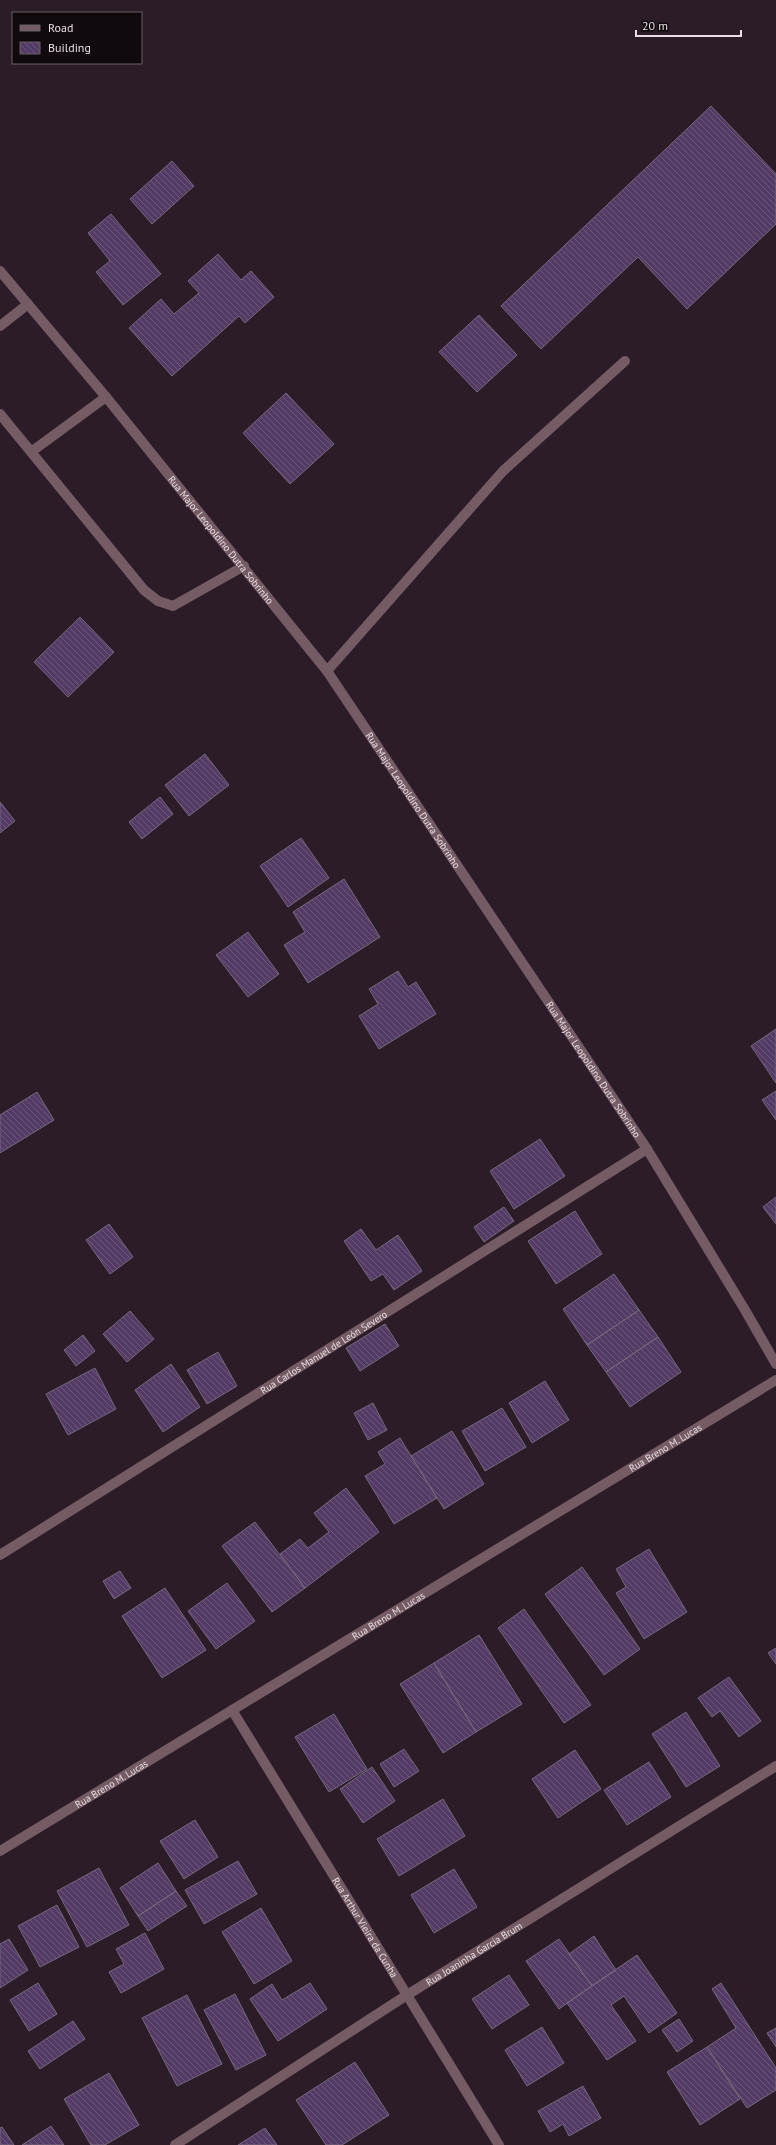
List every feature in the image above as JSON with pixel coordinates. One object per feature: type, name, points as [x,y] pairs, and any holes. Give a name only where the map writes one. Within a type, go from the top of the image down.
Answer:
[{"type":"street","name":"Rua Major Leopoldino Dutra Sobrinho","points":[[0,271],[106,397],[244,566],[327,671],[647,1149],[745,1310],[776,1364]]},
{"type":"street","points":[[0,326],[28,304]]},
{"type":"street","points":[[327,671],[503,471],[625,361]]},
{"type":"street","points":[[31,452],[106,397]]},
{"type":"street","points":[[0,414],[144,590],[158,601],[173,606],[244,566]]},
{"type":"street","name":"Rua Carlos Manuel de León Severo","points":[[0,1554],[647,1149]]},
{"type":"street","name":"Rua Breno M. Lucas","points":[[0,1851],[776,1380]]},
{"type":"street","name":"Rua Arthur Vieira da Cunha","points":[[232,1710],[499,2145]]},
{"type":"street","name":"Rua Joaninha Garcia Brum","points":[[175,2145],[407,1995],[776,1766]]},
{"type":"building","points":[[711,106],[776,174],[776,224],[687,309],[638,257],[541,349],[501,306]]},
{"type":"building","points":[[172,161],[194,186],[152,224],[130,199]]},
{"type":"building","points":[[111,214],[161,274],[123,305],[96,272],[110,261],[88,233]]},
{"type":"building","points":[[218,254],[241,280],[251,271],[274,297],[245,323],[239,316],[172,376],[129,328],[161,299],[174,314],[199,293],[188,281]]},
{"type":"building","points":[[479,315],[517,355],[477,392],[439,352]]},
{"type":"building","points":[[286,393],[334,444],[290,484],[243,433]]},
{"type":"building","points":[[80,617],[114,652],[68,697],[34,662]]},
{"type":"building","points":[[205,754],[229,785],[189,816],[165,785]]},
{"type":"building","points":[[160,797],[173,814],[142,839],[129,822]]},
{"type":"building","points":[[0,802],[15,821],[0,833]]},
{"type":"building","points":[[301,838],[329,878],[288,907],[260,866]]},
{"type":"building","points":[[344,879],[380,937],[308,983],[284,945],[305,932],[293,912]]},
{"type":"building","points":[[248,932],[279,974],[248,997],[216,955]]},
{"type":"building","points":[[398,971],[408,987],[416,982],[436,1014],[379,1049],[359,1016],[378,1004],[369,989]]},
{"type":"building","points":[[776,1029],[776,1083],[751,1046]]},
{"type":"building","points":[[776,1091],[776,1120],[762,1100]]},
{"type":"building","points":[[37,1092],[54,1120],[0,1153],[0,1115]]},
{"type":"building","points":[[540,1139],[565,1176],[514,1209],[490,1171]]},
{"type":"building","points":[[776,1197],[776,1224],[763,1207]]},
{"type":"building","points":[[504,1207],[514,1221],[484,1242],[474,1227]]},
{"type":"building","points":[[575,1211],[602,1254],[556,1284],[528,1241]]},
{"type":"building","points":[[109,1224],[133,1257],[110,1274],[86,1240]]},
{"type":"building","points":[[361,1229],[376,1250],[398,1235],[422,1271],[394,1290],[383,1274],[371,1281],[344,1241]]},
{"type":"building","points":[[614,1274],[639,1310],[587,1345],[563,1309]]},
{"type":"building","points":[[639,1310],[658,1337],[606,1372],[587,1345]]},
{"type":"building","points":[[130,1311],[154,1339],[127,1362],[103,1334]]},
{"type":"building","points":[[385,1324],[399,1346],[360,1371],[346,1348]]},
{"type":"building","points":[[83,1335],[95,1351],[76,1366],[64,1350]]},
{"type":"building","points":[[658,1337],[681,1372],[630,1407],[606,1372]]},
{"type":"building","points":[[218,1352],[237,1386],[207,1404],[187,1370]]},
{"type":"building","points":[[171,1364],[200,1407],[163,1432],[135,1390]]},
{"type":"building","points":[[95,1368],[116,1409],[68,1435],[46,1394]]},
{"type":"building","points":[[545,1381],[569,1420],[532,1443],[509,1403]]},
{"type":"building","points":[[373,1403],[387,1430],[368,1440],[354,1413]]},
{"type":"building","points":[[502,1408],[526,1447],[485,1471],[462,1431]]},
{"type":"building","points":[[452,1431],[484,1484],[444,1509],[411,1456]]},
{"type":"building","points":[[400,1438],[437,1498],[394,1524],[365,1476],[385,1464],[378,1452]]},
{"type":"building","points":[[346,1488],[379,1532],[305,1588],[280,1554],[300,1539],[308,1548],[329,1532],[314,1513]]},
{"type":"building","points":[[255,1522],[305,1588],[272,1612],[222,1546]]},
{"type":"building","points":[[649,1549],[687,1612],[644,1639],[616,1593],[626,1587],[616,1569]]},
{"type":"building","points":[[582,1567],[640,1649],[604,1675],[545,1594]]},
{"type":"building","points":[[120,1571],[131,1588],[114,1599],[103,1581]]},
{"type":"building","points":[[227,1583],[255,1621],[216,1649],[188,1611]]},
{"type":"building","points":[[165,1588],[206,1650],[162,1678],[122,1616]]},
{"type":"building","points":[[524,1609],[591,1705],[564,1723],[498,1628]]},
{"type":"building","points":[[479,1635],[522,1704],[476,1732],[434,1663]]},
{"type":"building","points":[[776,1648],[776,1664],[768,1653]]},
{"type":"building","points":[[434,1663],[476,1732],[443,1753],[400,1684]]},
{"type":"building","points":[[729,1677],[761,1721],[739,1737],[720,1711],[712,1717],[698,1698]]},
{"type":"building","points":[[686,1712],[720,1766],[686,1787],[652,1734]]},
{"type":"building","points":[[334,1714],[367,1769],[329,1792],[295,1737]]},
{"type":"building","points":[[404,1749],[419,1771],[394,1787],[380,1764]]},
{"type":"building","points":[[575,1750],[601,1789],[558,1818],[532,1779]]},
{"type":"building","points":[[649,1762],[671,1797],[627,1825],[604,1790]]},
{"type":"building","points":[[372,1767],[395,1801],[363,1823],[340,1789]]},
{"type":"building","points":[[443,1799],[465,1836],[399,1876],[377,1839]]},
{"type":"building","points":[[195,1820],[218,1857],[184,1879],[160,1841]]},
{"type":"building","points":[[238,1861],[257,1894],[204,1924],[185,1890]]},
{"type":"building","points":[[158,1863],[176,1891],[138,1916],[120,1888]]},
{"type":"building","points":[[99,1868],[129,1925],[87,1947],[57,1891]]},
{"type":"building","points":[[454,1869],[477,1907],[434,1933],[411,1895]]},
{"type":"building","points":[[176,1891],[187,1906],[148,1931],[138,1916]]},
{"type":"building","points":[[57,1905],[79,1947],[40,1967],[18,1926]]},
{"type":"building","points":[[261,1908],[292,1961],[254,1984],[222,1932]]},
{"type":"building","points":[[145,1933],[164,1969],[121,1993],[109,1972],[124,1964],[116,1949]]},
{"type":"building","points":[[594,1936],[616,1970],[592,1986],[569,1954]]},
{"type":"building","points":[[9,1939],[28,1970],[0,1988],[0,1944]]},
{"type":"building","points":[[559,1939],[592,1986],[559,2009],[526,1961]]},
{"type":"building","points":[[637,1955],[677,2013],[649,2033],[624,1996],[611,2005],[636,2041],[607,2060],[567,2003]]},
{"type":"building","points":[[509,1975],[529,2005],[492,2029],[472,1999]]},
{"type":"building","points":[[38,1983],[57,2014],[29,2031],[10,2000]]},
{"type":"building","points":[[310,1983],[327,2009],[278,2041],[250,1999],[272,1984],[282,2000]]},
{"type":"building","points":[[721,1983],[776,2068],[776,2090],[747,2108],[707,2047],[736,2028],[712,1989]]},
{"type":"building","points":[[235,1994],[266,2055],[236,2070],[204,2010]]},
{"type":"building","points":[[187,1995],[222,2064],[177,2086],[142,2018]]},
{"type":"building","points":[[679,2019],[693,2041],[677,2052],[662,2030]]},
{"type":"building","points":[[73,2021],[85,2039],[40,2069],[28,2051]]},
{"type":"building","points":[[542,2027],[564,2063],[527,2086],[505,2050]]},
{"type":"building","points":[[776,2028],[776,2047],[767,2033]]},
{"type":"building","points":[[707,2047],[740,2099],[700,2125],[667,2072]]},
{"type":"building","points":[[355,2062],[389,2115],[342,2145],[326,2145],[296,2100]]},
{"type":"building","points":[[109,2073],[139,2125],[105,2145],[91,2145],[64,2099]]},
{"type":"building","points":[[583,2086],[601,2118],[569,2136],[563,2124],[550,2132],[538,2111]]},
{"type":"building","points":[[51,2126],[64,2145],[22,2145]]},
{"type":"building","points":[[2,2127],[14,2145],[0,2145],[0,2128]]},
{"type":"building","points":[[265,2128],[277,2145],[238,2145]]}]
